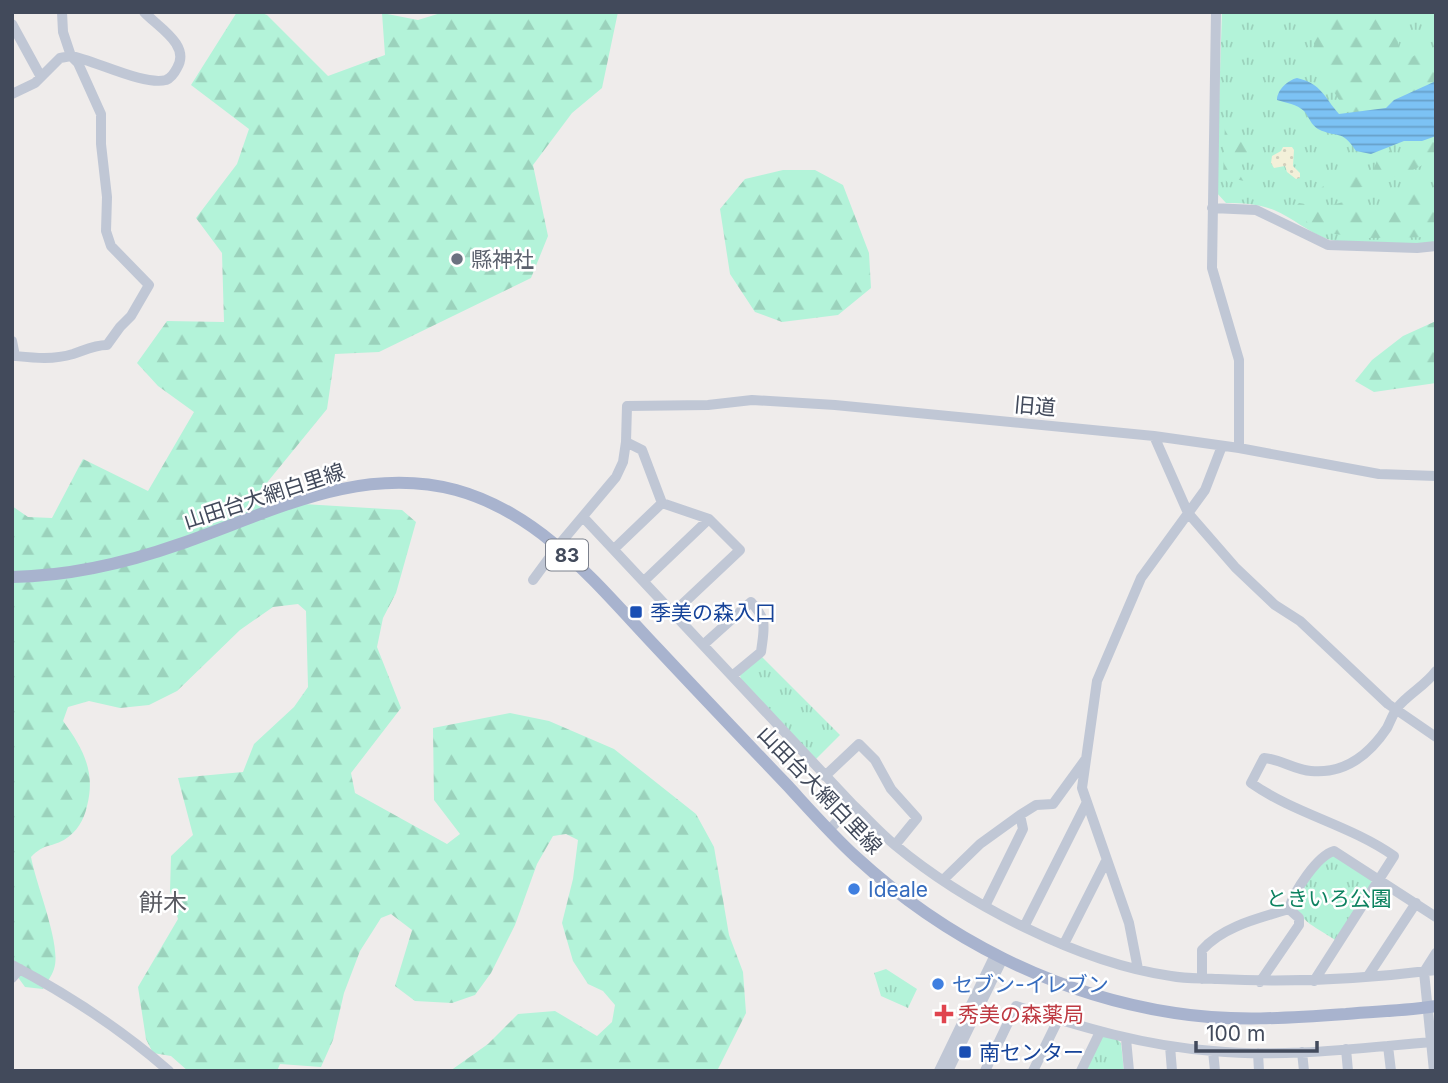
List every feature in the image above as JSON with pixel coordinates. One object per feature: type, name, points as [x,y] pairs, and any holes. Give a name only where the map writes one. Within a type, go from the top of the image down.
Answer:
[{"type":"main road","name":"山田台大網白里線","points":[[12,577],[73,572],[126,561],[179,545],[303,498],[345,487],[385,482],[441,486],[479,498],[513,513],[558,546],[853,855],[908,900],[950,929],[999,956],[1087,993],[1175,1013],[1261,1018],[1432,1007]]},
{"type":"street","points":[[12,341],[15,356],[44,359],[73,354],[93,345],[107,345],[131,316],[149,285],[111,246],[106,231],[107,197],[101,144],[101,114],[78,63],[71,56],[63,32],[62,12]]},
{"type":"street","points":[[12,94],[34,83],[60,58],[71,56],[151,79],[165,80],[170,77],[181,60],[179,47],[144,12]]},
{"type":"street","points":[[1216,12],[1212,268],[1239,360],[1239,448]]},
{"type":"street","points":[[12,24],[41,77]]},
{"type":"street","points":[[1212,208],[1256,210],[1328,245],[1417,248],[1436,246]]},
{"type":"street","name":"旧道","points":[[626,442],[627,406],[708,405],[752,400],[835,405],[1154,436],[1239,448],[1379,474],[1436,476]]},
{"type":"street","points":[[1154,436],[1188,513],[1235,567],[1275,605],[1300,621],[1396,709],[1436,737]]},
{"type":"street","points":[[626,442],[642,450],[662,503]]},
{"type":"street","name":"83","points":[[558,546],[615,477],[623,462],[626,442]]},
{"type":"street","points":[[943,880],[981,844],[1035,804],[1052,804],[1079,778],[1086,757],[1097,681],[1106,659],[1141,578],[1205,490],[1222,446]]},
{"type":"street","points":[[662,503],[709,519],[740,550],[674,613]]},
{"type":"street","points":[[614,550],[662,503]]},
{"type":"street","points":[[583,517],[853,805],[895,845],[943,880],[1024,927],[1105,961],[1171,976],[1260,982],[1314,981],[1436,970]]},
{"type":"street","points":[[643,581],[709,519]]},
{"type":"street","points":[[533,580],[558,546]]},
{"type":"street","points":[[703,645],[751,601],[762,613],[764,625],[761,652],[732,676]]},
{"type":"street","points":[[1314,981],[1394,856],[1374,842],[1290,806],[1251,783],[1264,758],[1308,771],[1330,771],[1362,757],[1387,727],[1396,709],[1436,671]]},
{"type":"street","points":[[825,775],[859,744],[875,760],[891,789],[917,818],[895,845]]},
{"type":"street","points":[[1079,778],[1129,923],[1138,969]]},
{"type":"street","points":[[1024,927],[1087,802]]},
{"type":"street","points":[[829,830],[853,805]]},
{"type":"street","points":[[985,906],[1023,829],[1020,815]]},
{"type":"street","points":[[1202,979],[1202,950],[1210,940],[1227,931],[1289,909],[1317,862],[1326,853],[1334,851],[1436,916]]},
{"type":"street","points":[[1065,944],[1106,860]]},
{"type":"street","points":[[1368,976],[1416,903]]},
{"type":"street","points":[[1260,982],[1299,925],[1299,918],[1289,909]]},
{"type":"street","points":[[1434,1071],[1432,1007],[1424,972],[1436,953]]},
{"type":"street","points":[[939,1071],[999,956]]},
{"type":"street","points":[[948,1071],[999,956]]},
{"type":"street","points":[[12,978],[16,967],[56,988],[111,1024],[169,1071]]},
{"type":"street","points":[[985,1071],[1016,1006],[1126,1039],[1213,1051],[1302,1052],[1431,1042]]},
{"type":"street","points":[[1033,1071],[1058,1020]]},
{"type":"street","points":[[1081,1071],[1100,1032]]},
{"type":"street","points":[[1126,1039],[1129,1071]]},
{"type":"street","points":[[1170,1046],[1172,1071]]},
{"type":"street","points":[[1388,1046],[1391,1071]]},
{"type":"street","points":[[1346,1049],[1348,1071]]},
{"type":"street","points":[[1213,1051],[1215,1071]]},
{"type":"street","points":[[1302,1052],[1304,1071]]},
{"type":"street","points":[[1258,1053],[1259,1071]]},
{"type":"green space","points":[[237,12],[259,12],[267,15],[328,76],[385,55],[382,13],[418,20],[444,12],[618,12],[602,88],[572,113],[533,165],[548,236],[531,278],[379,352],[335,354],[327,409],[252,501],[402,510],[416,522],[396,593],[383,618],[377,647],[401,708],[351,773],[355,793],[447,844],[460,834],[434,800],[433,728],[510,713],[549,721],[614,749],[696,814],[714,847],[729,935],[743,972],[746,1013],[717,1071],[450,1071],[488,1044],[518,1014],[555,1011],[597,1036],[612,1022],[615,1005],[603,991],[588,984],[573,961],[562,923],[573,879],[578,840],[566,834],[553,836],[537,864],[515,925],[491,973],[475,995],[452,1003],[415,1001],[395,986],[412,930],[391,914],[381,918],[360,951],[344,993],[333,1040],[321,1067],[280,1064],[277,1071],[188,1071],[171,1056],[153,1053],[146,1039],[138,987],[178,919],[170,891],[171,856],[193,835],[178,778],[243,772],[254,744],[294,707],[308,687],[306,611],[298,604],[273,607],[240,630],[177,691],[149,705],[120,708],[89,701],[68,707],[63,721],[82,751],[89,771],[87,806],[82,821],[73,833],[31,857],[52,931],[56,959],[54,969],[43,989],[25,987],[12,969],[12,506],[28,517],[52,518],[83,459],[148,491],[194,412],[158,386],[137,363],[167,321],[224,322],[222,253],[196,218],[237,164],[249,129],[191,85]]},
{"type":"green space","points":[[1222,12],[1436,12],[1436,242],[1381,244],[1337,241],[1320,236],[1268,208],[1226,203],[1216,192]]},
{"type":"green space","points":[[1308,12],[1348,12],[1350,15],[1353,12],[1396,12],[1387,21],[1387,26],[1397,16],[1402,21],[1403,38],[1398,42],[1399,60],[1415,55],[1431,57],[1432,64],[1436,64],[1436,88],[1397,110],[1355,117],[1343,106],[1319,69]]},
{"type":"green space","points":[[1228,118],[1244,144],[1254,151],[1241,159],[1244,181],[1235,179],[1228,183],[1223,177],[1225,123]]},
{"type":"green space","points":[[1410,137],[1436,141],[1436,158],[1411,171],[1347,192],[1317,192],[1334,176],[1341,173],[1347,177],[1362,163],[1371,175],[1379,156],[1389,150],[1395,155],[1408,151]]},
{"type":"green space","points":[[783,170],[815,170],[843,185],[869,253],[871,288],[838,315],[782,322],[755,312],[730,274],[720,209],[745,179]]},
{"type":"green space","points":[[1411,191],[1424,200],[1436,198],[1436,237],[1367,238],[1326,233],[1290,212],[1299,203],[1316,201],[1325,207],[1354,199],[1355,205],[1362,211],[1396,205]]},
{"type":"green space","points":[[1436,321],[1436,383],[1374,392],[1355,381],[1372,360],[1403,336]]},
{"type":"green space","points":[[760,655],[840,735],[816,759],[741,680],[740,675]]},
{"type":"green space","name":"ときいろ公園","points":[[1332,854],[1371,879],[1372,883],[1335,940],[1304,919],[1294,901],[1322,860]]},
{"type":"green space","points":[[886,969],[917,989],[908,1008],[881,996],[874,973]]},
{"type":"green space","points":[[1104,1036],[1121,1043],[1124,1071],[1085,1071],[1099,1040]]},
{"type":"sand","points":[[1283,147],[1292,147],[1294,150],[1293,166],[1300,173],[1300,178],[1296,179],[1287,172],[1285,166],[1274,168],[1271,163],[1272,156]]},
{"type":"water","points":[[1297,78],[1322,92],[1339,114],[1386,108],[1394,100],[1436,81],[1436,136],[1422,141],[1404,141],[1371,154],[1356,151],[1347,139],[1316,127],[1304,111],[1295,105],[1277,100],[1284,86]]},
{"type":"place","name":"縣神社","points":[[457,259]]},
{"type":"place","name":"季美の森入口","points":[[636,612]]},
{"type":"place","name":"Ideale","points":[[854,889]]},
{"type":"place","name":"セブン-イレブン","points":[[938,984]]},
{"type":"place","name":"秀美の森薬局","points":[[944,1014]]},
{"type":"place","name":"南センター","points":[[965,1052]]},
{"type":"district","name":"餅木","points":[[163,902]]}]
